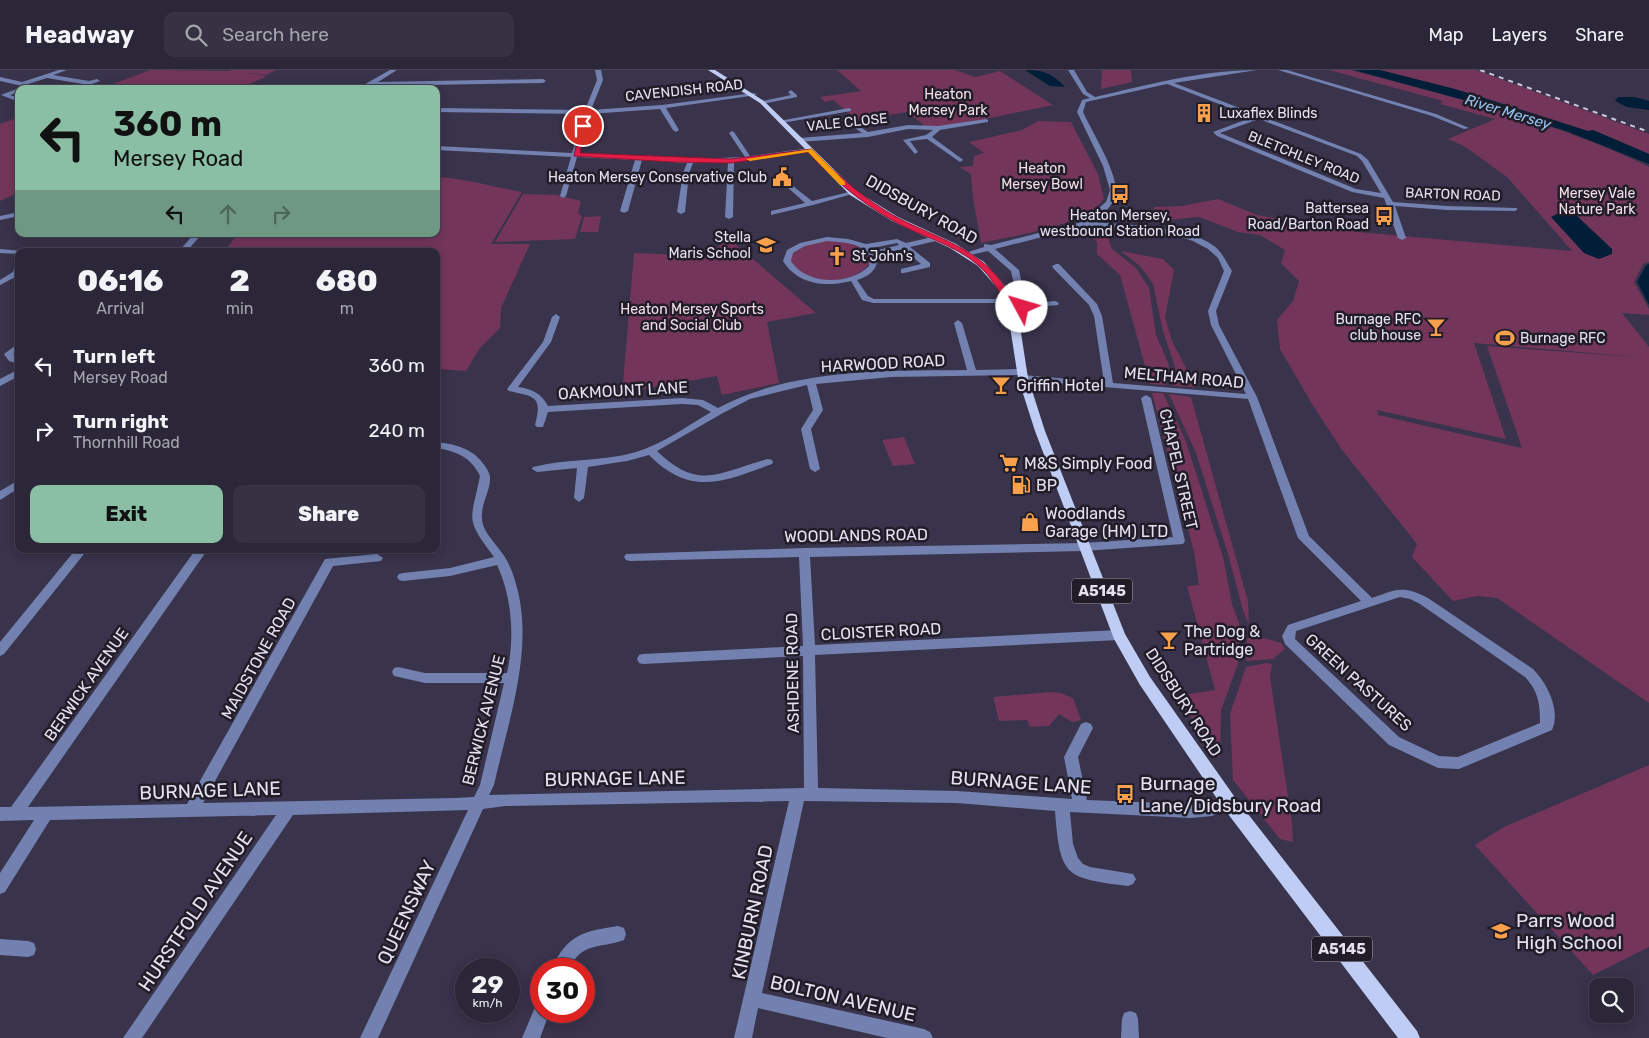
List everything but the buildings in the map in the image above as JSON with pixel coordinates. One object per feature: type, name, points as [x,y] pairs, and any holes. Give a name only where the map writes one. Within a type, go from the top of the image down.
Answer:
[{"type":"main road","name":"DIDSBURY ROAD","points":[[711,70],[754,95],[853,193],[895,219],[963,252],[981,264],[1004,290],[1011,304],[1022,375],[1040,431],[1120,635],[1145,681],[1214,780],[1223,804]]},
{"type":"main road","name":"A5145","points":[[1223,804],[1274,861],[1410,1038]]},
{"type":"street","points":[[27,85],[64,70]]},
{"type":"street","points":[[369,84],[394,70]]},
{"type":"street","points":[[562,196],[587,112],[600,80],[598,70]]},
{"type":"street","points":[[1071,70],[1085,93],[1092,98]]},
{"type":"street","points":[[1085,224],[1101,213],[1113,194],[1108,169],[1091,130],[1080,112],[1082,103],[1092,98],[1168,82],[1254,70]]},
{"type":"street","points":[[1285,70],[1434,115],[1466,128]]},
{"type":"street","points":[[46,76],[89,83],[97,81]]},
{"type":"street","points":[[0,79],[10,81],[16,85]]},
{"type":"street","points":[[0,84],[10,81]]},
{"type":"street","points":[[369,84],[542,81]]},
{"type":"street","points":[[1168,82],[1357,154],[1365,160],[1391,204],[1402,238]]},
{"type":"street","points":[[15,90],[4,95],[15,99]]},
{"type":"street","name":"CAVENDISH ROAD","points":[[440,110],[587,112],[662,107],[754,95]]},
{"type":"street","points":[[762,102],[795,96]]},
{"type":"street","points":[[662,107],[676,130]]},
{"type":"street","points":[[782,121],[849,110]]},
{"type":"street","name":"BLETCHLEY ROAD","points":[[1259,117],[1216,132],[1219,135],[1354,191],[1385,196]]},
{"type":"street","name":"VALE CLOSE","points":[[799,140],[868,135],[908,127],[938,128],[986,121]]},
{"type":"street","points":[[854,125],[868,135]]},
{"type":"street","points":[[915,152],[906,140],[928,137],[938,128]]},
{"type":"street","points":[[732,133],[749,159]]},
{"type":"street","points":[[928,137],[960,160]]},
{"type":"street","points":[[440,148],[691,161],[731,161],[810,150]]},
{"type":"street","points":[[624,211],[639,159]]},
{"type":"street","points":[[681,212],[686,173],[691,161]]},
{"type":"street","points":[[729,217],[731,161]]},
{"type":"street","points":[[787,184],[811,204]]},
{"type":"street","points":[[774,213],[853,193]]},
{"type":"street","name":"BARTON ROAD","points":[[1391,204],[1447,208],[1515,209]]},
{"type":"street","points":[[0,218],[15,215]]},
{"type":"street","points":[[1094,218],[1109,226]]},
{"type":"street","points":[[989,247],[1085,224],[1174,233],[1194,239],[1221,256],[1228,271],[1212,311],[1215,326],[1252,397],[1304,538],[1369,602]]},
{"type":"street","points":[[864,247],[926,234]]},
{"type":"street","points":[[186,248],[195,237]]},
{"type":"street","points":[[872,254],[937,238]]},
{"type":"street","points":[[841,239],[864,247],[872,254],[874,261],[872,268],[853,279],[832,282],[810,280],[790,269],[786,262],[787,255],[792,249],[814,240],[841,239]]},
{"type":"street","points":[[897,241],[927,265],[904,271]]},
{"type":"street","points":[[963,252],[1012,241]]},
{"type":"street","points":[[981,264],[989,247]]},
{"type":"street","points":[[989,247],[1015,270],[1021,298]]},
{"type":"street","points":[[0,251],[15,252]]},
{"type":"street","points":[[1056,266],[1093,304],[1098,316],[1110,386]]},
{"type":"street","points":[[0,283],[15,274]]},
{"type":"street","points":[[853,279],[865,298],[874,301],[1011,304],[1036,307],[1055,303]]},
{"type":"street","points":[[544,409],[541,399],[536,394],[512,389],[547,342],[556,317]]},
{"type":"street","points":[[958,324],[972,373]]},
{"type":"street","points":[[4,355],[15,348]]},
{"type":"street","name":"HARWOOD ROAD","points":[[537,469],[620,458],[650,451],[717,411],[761,392],[811,382],[844,378],[972,373],[1022,375]]},
{"type":"street","points":[[0,384],[15,375]]},
{"type":"street","name":"MELTHAM ROAD","points":[[1022,375],[1110,386],[1252,397]]},
{"type":"street","points":[[811,382],[818,410],[806,429],[815,469]]},
{"type":"street","name":"CHAPEL STREET","points":[[1084,547],[1179,541],[1146,398]]},
{"type":"street","name":"OAKMOUNT LANE","points":[[540,425],[544,409],[682,401],[700,402],[717,411]]},
{"type":"street","name":"BERWICK AVENUE","points":[[440,445],[450,446],[475,458],[483,472],[484,487],[476,516],[477,524],[500,560],[513,593],[516,616],[518,645],[513,678],[486,785],[477,803]]},
{"type":"street","points":[[650,451],[675,472],[692,478],[710,479],[727,476],[768,462]]},
{"type":"street","points":[[578,498],[584,463]]},
{"type":"street","points":[[0,496],[15,486]]},
{"type":"street","name":"WOODLANDS ROAD","points":[[630,556],[1084,547]]},
{"type":"street","name":"ASHDENE ROAD","points":[[804,552],[809,651],[805,794]]},
{"type":"street","points":[[0,651],[79,553]]},
{"type":"street","name":"BERWICK AVENUE","points":[[15,813],[199,553]]},
{"type":"street","name":"MAIDSTONE ROAD","points":[[191,811],[329,562],[377,558]]},
{"type":"street","points":[[403,577],[450,572],[500,560]]},
{"type":"street","name":"GREEN PASTURES","points":[[1400,593],[1412,594],[1529,672],[1542,686],[1547,701],[1547,726],[1458,762],[1438,762],[1394,741],[1293,646],[1288,636],[1292,628],[1369,602],[1400,593]]},
{"type":"street","name":"CLOISTER ROAD","points":[[643,658],[1120,635]]},
{"type":"street","points":[[398,672],[425,678],[513,678]]},
{"type":"street","points":[[1081,806],[1071,758],[1086,728]]},
{"type":"street","name":"BURNAGE LANE","points":[[0,814],[191,811],[805,794],[957,797],[1062,806],[1191,811],[1223,804]]},
{"type":"street","name":"KINBURN ROAD","points":[[743,1038],[805,794]]},
{"type":"street","name":"QUEENSWAY","points":[[369,1038],[477,803]]},
{"type":"street","points":[[1062,806],[1069,856],[1074,868],[1084,873],[1128,879]]},
{"type":"street","name":"HURSTFOLD AVENUE","points":[[132,1038],[290,807]]},
{"type":"street","points":[[0,887],[46,813]]},
{"type":"street","points":[[565,958],[576,944],[618,934]]},
{"type":"street","points":[[0,947],[28,949]]},
{"type":"street","name":"BOLTON AVENUE","points":[[753,999],[924,1038]]},
{"type":"street","points":[[1130,1019],[1130,1038]]},
{"type":"street","points":[[531,1038],[537,1023]]},
{"type":"green space","points":[[150,70],[276,70],[266,75],[241,72],[267,76],[248,85],[111,85]]},
{"type":"green space","name":"Heaton Mersey Park","points":[[837,70],[955,70],[975,77],[1000,71],[1053,105],[956,125],[924,127],[923,124],[907,112],[857,120],[833,100],[825,102],[820,97],[861,91]]},
{"type":"green space","points":[[1102,70],[1131,70],[1132,82],[1101,89]]},
{"type":"green space","name":"Mersey Vale Nature Park","points":[[1329,70],[1350,70],[1502,111],[1577,136],[1649,167],[1649,262],[1643,264],[1634,282],[1649,309],[1649,315],[1622,313],[1649,347],[1649,358],[1649,703],[1497,598],[1477,596],[1453,601],[1412,557],[1417,544],[1342,450],[1312,404],[1280,349],[1277,320],[1293,301],[1299,281],[1281,263],[1285,250],[1260,235],[1238,232],[1199,217],[1168,220],[1154,216],[1154,207],[1181,206],[1218,199],[1257,215],[1358,232],[1572,251],[1507,177],[1464,146],[1448,139],[1495,119],[1440,104],[1443,101]],"holes":[[[1474,343],[1649,358],[1487,346],[1522,448],[1378,415],[1377,410],[1506,439]]]},
{"type":"green space","points":[[1380,70],[1476,70],[1649,134],[1649,154],[1593,130],[1588,131],[1479,96]]},
{"type":"green space","points":[[15,118],[15,194],[0,201],[0,124]]},
{"type":"green space","name":"Heaton Mersey Bowl","points":[[1038,121],[1071,122],[1098,174],[1104,199],[1094,209],[1065,223],[981,243],[971,174],[960,167],[973,166],[974,156],[984,153],[969,142],[1022,130]]},
{"type":"green space","points":[[440,177],[522,192],[491,244],[530,244],[501,308],[500,328],[480,348],[466,371],[440,369],[440,248],[227,248],[235,237],[440,237]]},
{"type":"green space","points":[[523,194],[557,195],[581,201],[578,213],[582,216],[575,239],[495,242]]},
{"type":"green space","points":[[601,216],[598,232],[580,232],[584,217]]},
{"type":"green space","points":[[1105,229],[1112,249],[1136,268],[1149,288],[1156,335],[1169,365],[1167,385],[1150,384],[1120,275],[1097,254],[1097,242],[1088,234]]},
{"type":"green space","points":[[819,241],[840,241],[853,244],[870,256],[870,262],[865,269],[848,278],[828,281],[809,277],[801,273],[794,266],[791,261],[792,254],[808,244]]},
{"type":"green space","name":"Heaton Mersey Sports and Social Club","points":[[724,242],[734,243],[816,313],[767,322],[779,383],[722,395],[717,376],[615,394],[618,384],[623,383],[634,253],[707,256]]},
{"type":"green space","points":[[1121,251],[1163,259],[1174,270],[1165,317],[1172,341],[1196,387],[1173,386],[1175,367],[1163,331],[1153,284],[1140,266]]},
{"type":"green space","points":[[1152,393],[1163,393],[1185,439],[1223,557],[1232,604],[1241,629],[1238,664],[1221,710],[1220,759],[1176,696],[1215,690],[1187,586],[1199,585],[1194,552]]},
{"type":"green space","points":[[1169,394],[1191,397],[1248,601],[1249,624],[1244,614],[1228,554],[1196,453]]},
{"type":"green space","points":[[904,437],[915,464],[893,466],[882,440]]},
{"type":"green space","points":[[1253,635],[1281,643],[1285,649],[1273,659],[1246,661],[1247,639]]},
{"type":"green space","points":[[1267,663],[1272,664],[1270,677],[1292,823],[1293,842],[1280,839],[1233,780],[1230,714],[1246,667]]},
{"type":"green space","points":[[1050,692],[1061,693],[1073,698],[1081,720],[1072,722],[1059,714],[1049,726],[1030,727],[1027,720],[999,721],[993,697]]},
{"type":"green space","points":[[1649,765],[1649,947],[1593,975],[1475,845],[1504,827]]},
{"type":"water","points":[[1025,70],[1047,73],[1056,78],[1065,87],[1050,86]]},
{"type":"water","name":"River Mersey","points":[[1354,70],[1380,70],[1455,89],[1588,131],[1593,130],[1649,154],[1649,164],[1566,131],[1486,106]]},
{"type":"water","points":[[1618,97],[1635,97],[1649,101],[1649,110],[1627,107],[1615,101]]},
{"type":"water","points":[[1565,210],[1575,214],[1612,249],[1612,254],[1599,259],[1584,253],[1551,217]]},
{"type":"water","points":[[1649,264],[1649,305],[1637,282],[1646,265]]},
{"type":"railway","points":[[1480,70],[1649,132]]},
{"type":"slow traffic","points":[[750,159],[810,150],[843,183]]},
{"type":"place","name":"Luxaflex Blinds","points":[[1204,113]]},
{"type":"place","name":"Heaton Mersey Conservative Club","points":[[782,177]]},
{"type":"place","name":"Heaton Mersey, westbound Station Road","points":[[1120,194]]},
{"type":"place","name":"Battersea Road/Barton Road","points":[[1384,216]]},
{"type":"place","name":"Stella Maris School","points":[[766,245]]},
{"type":"place","name":"St John's","points":[[837,256]]},
{"type":"place","name":"Burnage RFC club house","points":[[1436,327]]},
{"type":"place","name":"Burnage RFC","points":[[1505,338]]},
{"type":"place","name":"Griffin Hotel","points":[[1001,385]]},
{"type":"place","name":"M&S Simply Food","points":[[1009,463]]},
{"type":"place","name":"BP","points":[[1021,485]]},
{"type":"place","name":"Woodlands Garage (HM) LTD","points":[[1030,522]]},
{"type":"place","name":"The Dog & Partridge","points":[[1169,640]]},
{"type":"place","name":"Burnage Lane/Didsbury Road","points":[[1125,794]]},
{"type":"place","name":"Parrs Wood High School","points":[[1501,931]]},
{"type":"route","points":[[583,126],[576,154],[639,159],[731,161],[810,150],[831,173],[862,199],[895,219],[953,246],[981,264],[1004,290],[1012,307],[1022,307]]}]
